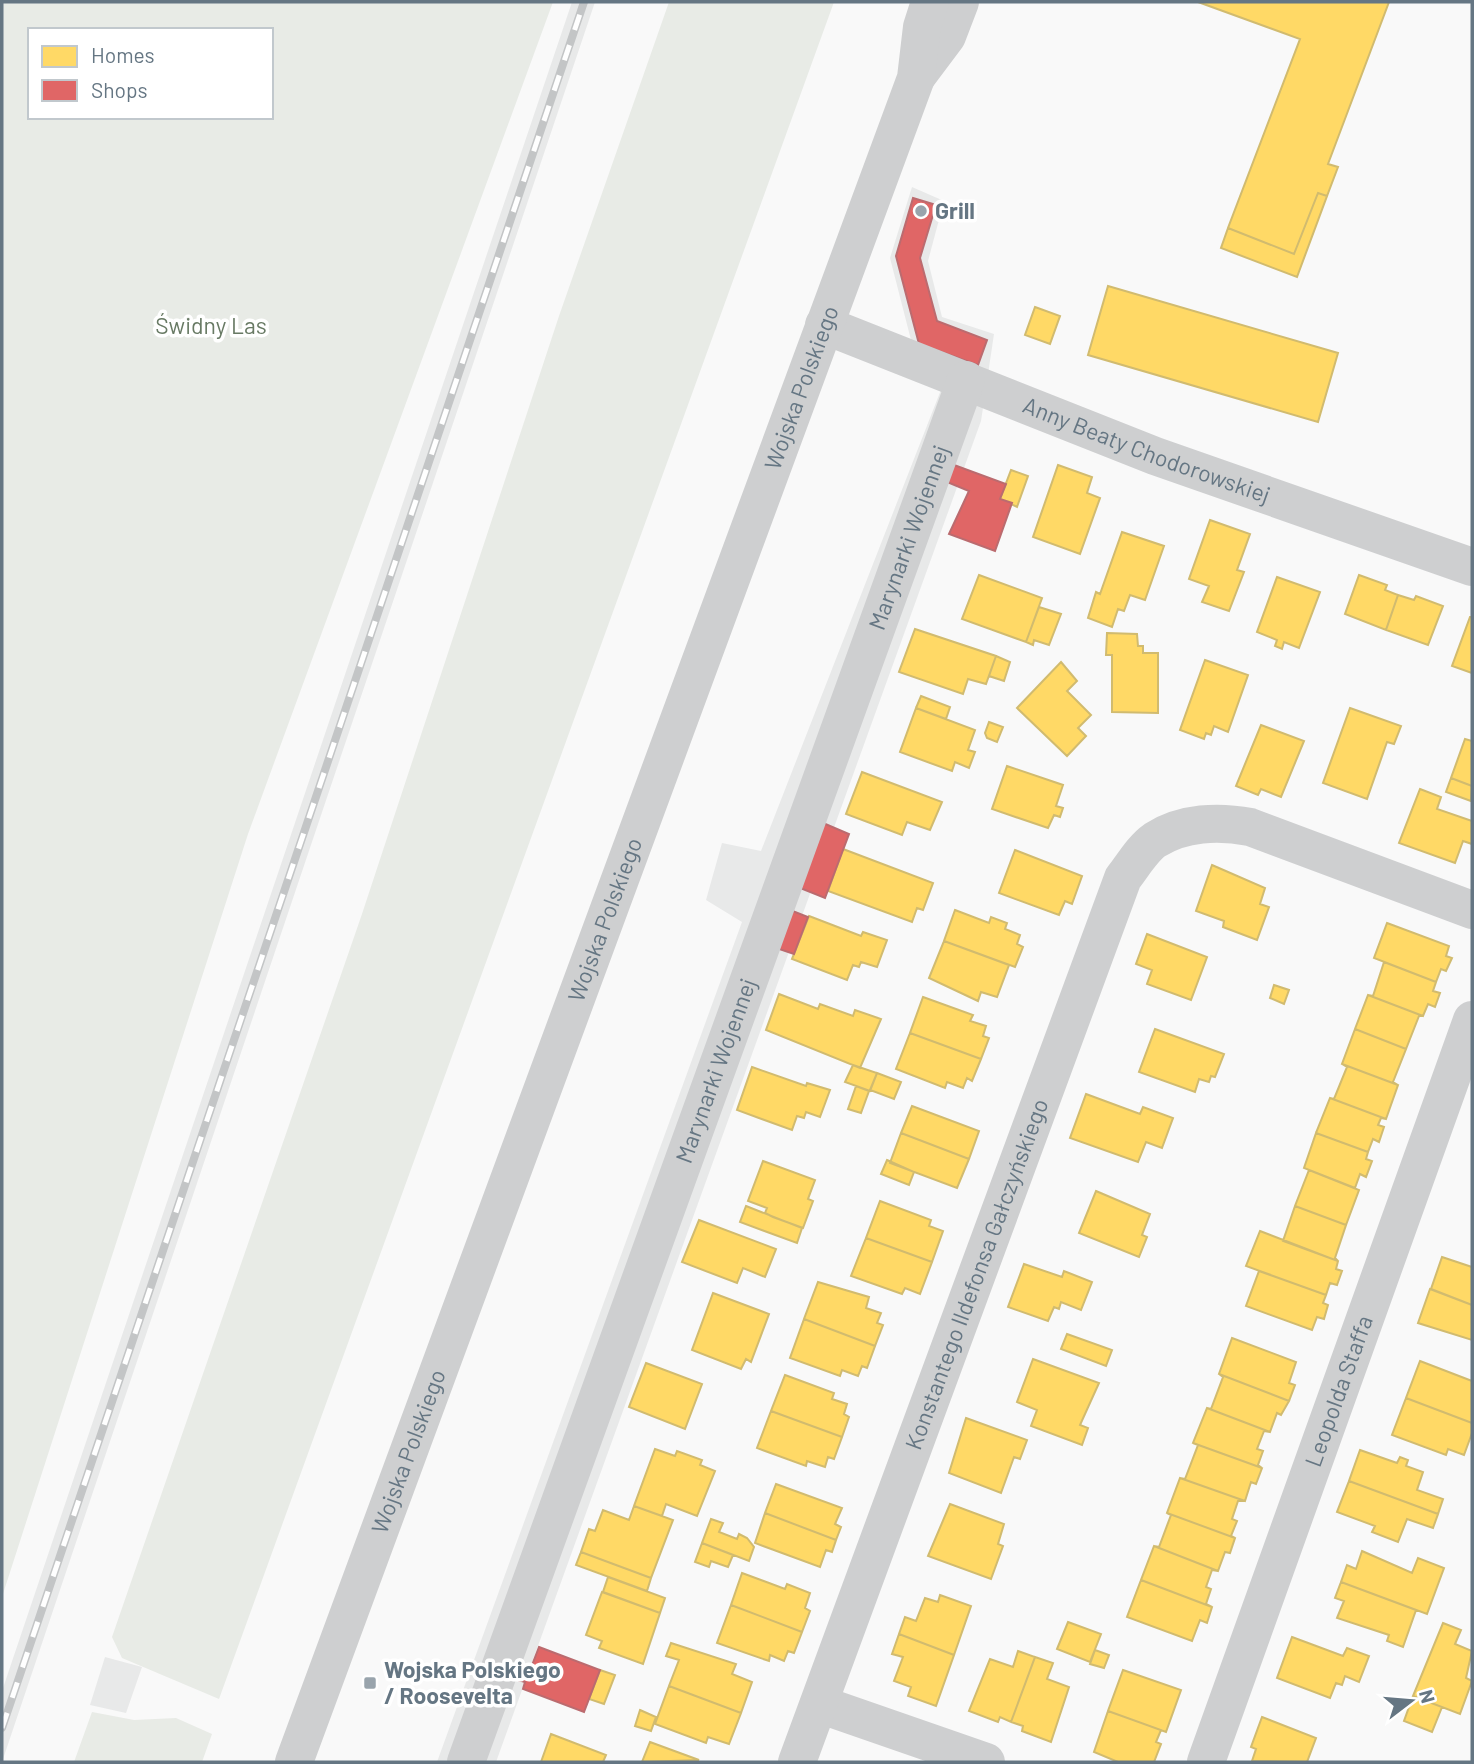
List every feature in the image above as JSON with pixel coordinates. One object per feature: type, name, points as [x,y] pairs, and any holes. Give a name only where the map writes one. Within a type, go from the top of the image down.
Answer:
[{"type":"street","name":"Wojska Polskiego","points":[[294,1762],[916,78],[922,27],[930,2]]},
{"type":"street","name":"Wojska Polskiego","points":[[916,78],[947,36],[960,2]]},
{"type":"street","name":"Anny Beaty Chodorowskiej","points":[[824,325],[1156,456],[1472,567]]},
{"type":"street","name":"Marynarki Wojennej","points":[[466,1762],[965,380]]},
{"type":"street","name":"Konstantego Ildefonsa Gałczyńskiego","points":[[797,1762],[1123,878],[1153,841],[1180,828],[1227,823],[1251,827],[1472,910]]},
{"type":"street","name":"Leopolda Staffa","points":[[1206,1762],[1472,1020]]},
{"type":"street","points":[[819,1704],[985,1762]]},
{"type":"shaded area","points":[[572,2],[595,2],[2,1762],[2,1691]]},
{"type":"shaded area","points":[[912,187],[944,201],[928,261],[942,317],[994,334],[981,421],[496,1762],[437,1762],[742,922],[706,900],[722,843],[761,851],[953,359],[911,340],[890,258]]},
{"type":"shaded area","points":[[105,1657],[142,1667],[126,1713],[90,1705]]},
{"type":"green space","name":"Świdny Las","points":[[2,2],[553,2],[248,834],[2,1597]]},
{"type":"green space","points":[[669,2],[834,2],[219,1699],[122,1658],[112,1637],[362,914],[559,316]]},
{"type":"green space","points":[[92,1712],[134,1720],[176,1718],[212,1734],[202,1762],[74,1762]]},
{"type":"building: Homes","points":[[1198,2],[1389,2],[1328,164],[1338,167],[1327,196],[1318,193],[1294,254],[1228,228],[1300,39]]},
{"type":"building: Homes","points":[[1318,193],[1327,196],[1297,277],[1221,248],[1228,228],[1294,254]]},
{"type":"building: Homes","points":[[1108,286],[1338,353],[1318,422],[1088,355]]},
{"type":"building: Homes","points":[[1035,307],[1060,316],[1050,344],[1025,335]]},
{"type":"building: Homes","points":[[1058,465],[1092,477],[1087,493],[1100,498],[1080,554],[1033,537]]},
{"type":"building: Homes","points":[[1011,470],[1028,476],[1017,507],[1000,499]]},
{"type":"building: Homes","points":[[1210,520],[1250,534],[1237,570],[1244,572],[1229,611],[1202,602],[1209,586],[1189,579]]},
{"type":"building: Homes","points":[[1122,532],[1164,546],[1145,600],[1130,595],[1124,611],[1118,609],[1112,627],[1088,618],[1096,592],[1100,594]]},
{"type":"building: Homes","points":[[979,575],[1042,598],[1026,642],[962,619]]},
{"type":"building: Homes","points":[[1359,575],[1387,585],[1385,590],[1398,595],[1386,630],[1345,614]]},
{"type":"building: Homes","points":[[1277,577],[1320,592],[1299,648],[1284,642],[1282,649],[1275,646],[1277,640],[1257,632]]},
{"type":"building: Homes","points":[[1398,595],[1414,600],[1416,596],[1443,606],[1428,645],[1386,630]]},
{"type":"building: Homes","points":[[1039,607],[1061,614],[1049,645],[1034,640],[1033,645],[1026,642]]},
{"type":"building: Homes","points":[[1472,617],[1472,673],[1452,666]]},
{"type":"building: Homes","points":[[915,629],[996,656],[986,684],[968,679],[963,694],[899,672]]},
{"type":"building: Homes","points":[[1107,633],[1137,634],[1138,646],[1143,646],[1143,653],[1158,653],[1158,713],[1112,712],[1112,655],[1106,655]]},
{"type":"building: Homes","points":[[996,656],[1010,662],[1004,681],[989,676]]},
{"type":"building: Homes","points":[[1205,660],[1248,675],[1228,732],[1214,726],[1211,735],[1206,733],[1204,739],[1180,730]]},
{"type":"building: Homes","points":[[1061,662],[1077,681],[1067,691],[1091,715],[1078,728],[1086,736],[1067,756],[1017,708]]},
{"type":"building: Homes","points":[[921,696],[950,707],[946,719],[916,708]]},
{"type":"building: Homes","points":[[916,708],[975,730],[968,750],[975,752],[969,768],[955,762],[952,771],[900,752]]},
{"type":"building: Homes","points":[[1350,708],[1401,726],[1394,744],[1387,742],[1367,799],[1323,783]]},
{"type":"building: Homes","points":[[989,722],[1003,727],[997,742],[987,738],[985,733]]},
{"type":"building: Homes","points":[[1261,725],[1304,741],[1281,797],[1261,789],[1258,795],[1236,786]]},
{"type":"building: Homes","points":[[1465,739],[1472,741],[1472,786],[1451,778]]},
{"type":"building: Homes","points":[[1007,766],[1063,785],[1056,806],[1063,808],[1060,817],[1054,815],[1048,828],[992,809]]},
{"type":"building: Homes","points":[[862,772],[942,802],[930,830],[907,822],[902,835],[846,814]]},
{"type":"building: Homes","points":[[1451,778],[1472,786],[1471,801],[1446,792]]},
{"type":"building: Homes","points":[[1420,789],[1441,797],[1437,809],[1472,821],[1472,844],[1463,841],[1455,863],[1399,843]]},
{"type":"building: Homes","points":[[843,849],[933,883],[923,910],[917,908],[912,922],[828,891]]},
{"type":"building: Homes","points":[[1015,850],[1082,876],[1072,904],[1065,901],[1059,915],[999,893]]},
{"type":"building: Homes","points":[[1212,865],[1265,888],[1260,904],[1269,907],[1257,940],[1223,927],[1224,921],[1196,911]]},
{"type":"building: Homes","points":[[955,910],[989,923],[991,917],[1007,923],[1005,929],[1020,935],[1017,944],[1023,947],[1015,967],[944,941]]},
{"type":"building: Homes","points":[[809,916],[861,936],[863,932],[887,940],[877,967],[861,962],[859,967],[853,965],[847,980],[792,959]]},
{"type":"building: Homes","points":[[1387,923],[1449,946],[1446,956],[1452,958],[1446,971],[1441,969],[1436,982],[1374,958]]},
{"type":"building: Homes","points":[[1147,934],[1207,957],[1191,1000],[1147,984],[1152,970],[1136,964]]},
{"type":"building: Homes","points":[[944,941],[1009,965],[997,997],[981,992],[978,1001],[929,978]]},
{"type":"building: Homes","points":[[1384,962],[1436,982],[1433,991],[1440,993],[1435,1007],[1428,1004],[1423,1016],[1368,995],[1373,996]]},
{"type":"building: Homes","points":[[1274,985],[1289,990],[1284,1004],[1270,998]]},
{"type":"building: Homes","points":[[779,994],[818,1009],[820,1004],[853,1016],[855,1010],[881,1019],[860,1068],[766,1030]]},
{"type":"building: Homes","points":[[1368,995],[1423,1016],[1419,1016],[1406,1049],[1355,1029]]},
{"type":"building: Homes","points":[[923,997],[973,1015],[970,1021],[986,1026],[983,1036],[989,1038],[981,1059],[910,1033]]},
{"type":"building: Homes","points":[[1155,1029],[1224,1054],[1215,1077],[1211,1076],[1209,1082],[1199,1079],[1195,1092],[1139,1072]]},
{"type":"building: Homes","points":[[1355,1029],[1406,1049],[1393,1082],[1398,1085],[1342,1064]]},
{"type":"building: Homes","points":[[910,1033],[981,1059],[972,1081],[967,1078],[963,1088],[947,1082],[945,1088],[896,1069]]},
{"type":"building: Homes","points":[[1342,1064],[1398,1085],[1386,1119],[1330,1098],[1334,1099],[1347,1067]]},
{"type":"building: Homes","points":[[853,1065],[877,1073],[870,1091],[845,1082]]},
{"type":"building: Homes","points":[[752,1067],[806,1086],[807,1083],[830,1090],[820,1117],[806,1112],[804,1118],[797,1116],[792,1130],[737,1110]]},
{"type":"building: Homes","points":[[877,1073],[901,1082],[894,1099],[870,1090]]},
{"type":"building: Homes","points":[[856,1086],[869,1091],[861,1113],[848,1109]]},
{"type":"building: Homes","points":[[1086,1094],[1140,1114],[1143,1107],[1173,1118],[1162,1148],[1146,1142],[1138,1162],[1070,1138]]},
{"type":"building: Homes","points":[[1330,1098],[1386,1119],[1381,1118],[1378,1125],[1384,1127],[1379,1142],[1373,1139],[1368,1152],[1316,1133]]},
{"type":"building: Homes","points":[[912,1106],[979,1131],[969,1159],[901,1133]]},
{"type":"building: Homes","points":[[901,1133],[969,1159],[957,1188],[890,1163]]},
{"type":"building: Homes","points":[[1316,1133],[1368,1152],[1366,1159],[1372,1161],[1366,1177],[1360,1174],[1355,1188],[1304,1168]]},
{"type":"building: Homes","points":[[887,1160],[914,1172],[909,1185],[881,1174]]},
{"type":"building: Homes","points":[[763,1161],[815,1180],[808,1199],[813,1201],[803,1228],[773,1217],[765,1213],[767,1208],[748,1201]]},
{"type":"building: Homes","points":[[1309,1170],[1359,1190],[1346,1225],[1295,1206]]},
{"type":"building: Homes","points":[[1096,1191],[1150,1214],[1142,1235],[1147,1237],[1139,1257],[1079,1233]]},
{"type":"building: Homes","points":[[880,1201],[931,1220],[929,1226],[943,1231],[932,1262],[866,1238]]},
{"type":"building: Homes","points":[[746,1206],[802,1228],[797,1243],[740,1222]]},
{"type":"building: Homes","points":[[1295,1206],[1346,1225],[1335,1258],[1338,1261],[1283,1241]]},
{"type":"building: Homes","points":[[699,1220],[776,1249],[765,1277],[743,1268],[737,1283],[682,1262]]},
{"type":"building: Homes","points":[[1260,1231],[1338,1261],[1336,1269],[1342,1271],[1337,1285],[1330,1283],[1326,1295],[1246,1266]]},
{"type":"building: Homes","points":[[866,1238],[932,1262],[920,1294],[905,1288],[902,1294],[851,1276]]},
{"type":"building: Homes","points":[[1442,1257],[1472,1267],[1472,1305],[1431,1289]]},
{"type":"building: Homes","points":[[1024,1264],[1062,1277],[1064,1271],[1092,1282],[1081,1310],[1061,1302],[1059,1309],[1054,1307],[1048,1321],[1008,1307]]},
{"type":"building: Homes","points":[[1259,1271],[1326,1295],[1323,1303],[1328,1305],[1324,1319],[1317,1317],[1312,1330],[1246,1306]]},
{"type":"building: Homes","points":[[818,1282],[869,1297],[866,1308],[881,1313],[877,1323],[883,1325],[875,1346],[804,1319]]},
{"type":"building: Homes","points":[[1430,1289],[1472,1305],[1472,1340],[1418,1323]]},
{"type":"building: Homes","points":[[713,1293],[769,1314],[751,1362],[746,1359],[741,1369],[692,1350]]},
{"type":"building: Homes","points":[[804,1319],[875,1346],[867,1368],[862,1366],[858,1376],[842,1370],[840,1376],[790,1358]]},
{"type":"building: Homes","points":[[1067,1334],[1112,1350],[1106,1366],[1061,1349]]},
{"type":"building: Homes","points":[[1232,1338],[1296,1362],[1289,1383],[1295,1385],[1289,1401],[1219,1374]]},
{"type":"building: Homes","points":[[1033,1359],[1099,1383],[1080,1425],[1088,1428],[1082,1445],[1031,1426],[1037,1410],[1017,1402]]},
{"type":"building: Homes","points":[[1420,1361],[1472,1381],[1472,1423],[1406,1398]]},
{"type":"building: Homes","points":[[646,1363],[702,1384],[685,1429],[629,1407]]},
{"type":"building: Homes","points":[[1219,1374],[1289,1401],[1281,1415],[1277,1413],[1270,1432],[1207,1408],[1211,1409],[1223,1377]]},
{"type":"building: Homes","points":[[785,1375],[834,1393],[832,1399],[847,1404],[844,1414],[849,1417],[842,1437],[771,1411]]},
{"type":"building: Homes","points":[[1406,1398],[1472,1423],[1472,1433],[1464,1455],[1448,1449],[1446,1455],[1392,1435]]},
{"type":"building: Homes","points":[[1207,1408],[1270,1432],[1264,1431],[1257,1449],[1263,1451],[1258,1465],[1262,1468],[1193,1443]]},
{"type":"building: Homes","points":[[771,1411],[842,1437],[834,1459],[828,1457],[825,1467],[807,1461],[806,1466],[757,1448]]},
{"type":"building: Homes","points":[[966,1418],[1027,1440],[1020,1459],[1014,1457],[1001,1493],[949,1473]]},
{"type":"building: Homes","points":[[1193,1443],[1262,1468],[1256,1484],[1251,1482],[1245,1501],[1180,1478],[1185,1479],[1198,1445]]},
{"type":"building: Homes","points":[[655,1449],[675,1456],[677,1451],[702,1460],[700,1465],[715,1471],[697,1516],[666,1504],[662,1516],[634,1506]]},
{"type":"building: Homes","points":[[1360,1450],[1397,1463],[1400,1457],[1408,1460],[1406,1466],[1423,1472],[1417,1490],[1443,1499],[1438,1514],[1349,1481]]},
{"type":"building: Homes","points":[[1180,1478],[1245,1501],[1238,1501],[1232,1519],[1237,1521],[1231,1536],[1235,1538],[1167,1513]]},
{"type":"building: Homes","points":[[1349,1481],[1438,1514],[1433,1528],[1407,1519],[1398,1542],[1372,1532],[1375,1526],[1337,1512]]},
{"type":"building: Homes","points":[[776,1484],[842,1508],[835,1524],[841,1527],[836,1540],[765,1513]]},
{"type":"building: Homes","points":[[950,1504],[1004,1524],[998,1544],[1003,1546],[991,1579],[928,1556]]},
{"type":"building: Homes","points":[[634,1506],[673,1520],[651,1578],[581,1552],[589,1529],[595,1531],[603,1510],[629,1520]]},
{"type":"building: Homes","points":[[765,1513],[836,1540],[832,1552],[826,1550],[820,1567],[755,1543]]},
{"type":"building: Homes","points":[[1167,1513],[1235,1538],[1230,1553],[1225,1552],[1218,1571],[1154,1546],[1159,1547],[1171,1515]]},
{"type":"building: Homes","points":[[711,1519],[723,1523],[719,1532],[737,1539],[739,1534],[747,1538],[754,1547],[749,1561],[702,1543]]},
{"type":"building: Homes","points":[[702,1543],[733,1555],[728,1567],[711,1561],[709,1567],[695,1562]]},
{"type":"building: Homes","points":[[1154,1546],[1218,1571],[1212,1570],[1206,1587],[1211,1589],[1206,1604],[1212,1607],[1141,1580]]},
{"type":"building: Homes","points":[[1362,1551],[1412,1573],[1418,1558],[1444,1568],[1427,1614],[1341,1582],[1347,1565],[1356,1569]]},
{"type":"building: Homes","points":[[581,1552],[651,1578],[647,1591],[576,1565]]},
{"type":"building: Homes","points":[[742,1573],[785,1589],[787,1584],[810,1593],[805,1608],[810,1611],[802,1632],[731,1605]]},
{"type":"building: Homes","points":[[608,1577],[665,1598],[660,1613],[603,1592]]},
{"type":"building: Homes","points":[[1141,1580],[1212,1607],[1207,1623],[1200,1620],[1192,1641],[1127,1617]]},
{"type":"building: Homes","points":[[1341,1582],[1416,1610],[1403,1647],[1387,1641],[1389,1635],[1337,1618],[1344,1601],[1335,1598]]},
{"type":"building: Homes","points":[[602,1592],[660,1613],[643,1664],[599,1648],[602,1641],[586,1635]]},
{"type":"building: Homes","points":[[940,1595],[971,1606],[954,1655],[899,1634],[905,1617],[916,1621],[925,1598],[938,1602]]},
{"type":"building: Homes","points":[[731,1605],[802,1632],[794,1653],[788,1651],[784,1661],[770,1655],[769,1661],[717,1643]]},
{"type":"building: Homes","points":[[1068,1622],[1101,1634],[1090,1662],[1057,1649]]},
{"type":"building: Homes","points":[[1443,1623],[1461,1630],[1455,1644],[1472,1651],[1466,1678],[1472,1681],[1460,1714],[1413,1696]]},
{"type":"building: Homes","points":[[899,1634],[954,1655],[936,1706],[908,1696],[911,1687],[894,1681],[903,1657],[892,1654]]},
{"type":"building: Homes","points":[[1292,1637],[1343,1656],[1347,1648],[1369,1656],[1359,1682],[1345,1676],[1342,1685],[1336,1683],[1330,1698],[1277,1678]]},
{"type":"building: Homes","points":[[671,1643],[736,1664],[732,1674],[752,1682],[741,1713],[669,1686],[679,1660],[666,1656]]},
{"type":"building: Homes","points":[[1095,1650],[1109,1655],[1104,1668],[1090,1664]]},
{"type":"building: Homes","points":[[1018,1651],[1035,1657],[1011,1722],[1000,1717],[998,1722],[969,1711],[990,1659],[1013,1667]]},
{"type":"building: Homes","points":[[1035,1657],[1053,1663],[1047,1679],[1069,1687],[1051,1742],[1022,1731],[1023,1726],[1011,1722]]},
{"type":"building: Homes","points":[[600,1670],[615,1675],[604,1704],[589,1699]]},
{"type":"building: Homes","points":[[1123,1670],[1181,1690],[1166,1732],[1108,1711]]},
{"type":"building: Homes","points":[[669,1686],[741,1713],[729,1744],[708,1737],[706,1743],[655,1724]]},
{"type":"building: Homes","points":[[1413,1696],[1442,1707],[1432,1732],[1404,1721]]},
{"type":"building: Homes","points":[[640,1710],[656,1717],[651,1731],[635,1726]]},
{"type":"building: Homes","points":[[1108,1711],[1161,1730],[1156,1742],[1161,1744],[1154,1762],[1118,1762],[1094,1752]]},
{"type":"building: Homes","points":[[1262,1717],[1316,1738],[1307,1762],[1252,1761],[1256,1749],[1251,1747]]},
{"type":"building: Homes","points":[[551,1734],[606,1755],[603,1762],[541,1762]]},
{"type":"building: Homes","points":[[650,1742],[669,1749],[699,1760],[642,1762]]},
{"type":"building: Shops","points":[[913,198],[936,205],[920,258],[937,321],[987,340],[978,365],[919,344],[896,256]]},
{"type":"building: Shops","points":[[954,465],[1006,484],[1000,499],[1012,503],[995,551],[949,534],[969,491],[947,482]]},
{"type":"building: Shops","points":[[823,823],[849,834],[825,898],[800,888]]},
{"type":"building: Shops","points":[[790,910],[808,917],[794,954],[776,948]]},
{"type":"building: Shops","points":[[539,1647],[600,1670],[584,1712],[523,1689],[525,1682],[518,1680],[521,1670],[529,1673]]},
{"type":"railway","points":[[2,1728],[584,2]]},
{"type":"place","name":"Grill","points":[[921,211]]},
{"type":"place","name":"Wojska Polskiego / Roosevelta","points":[[370,1683]]}]
